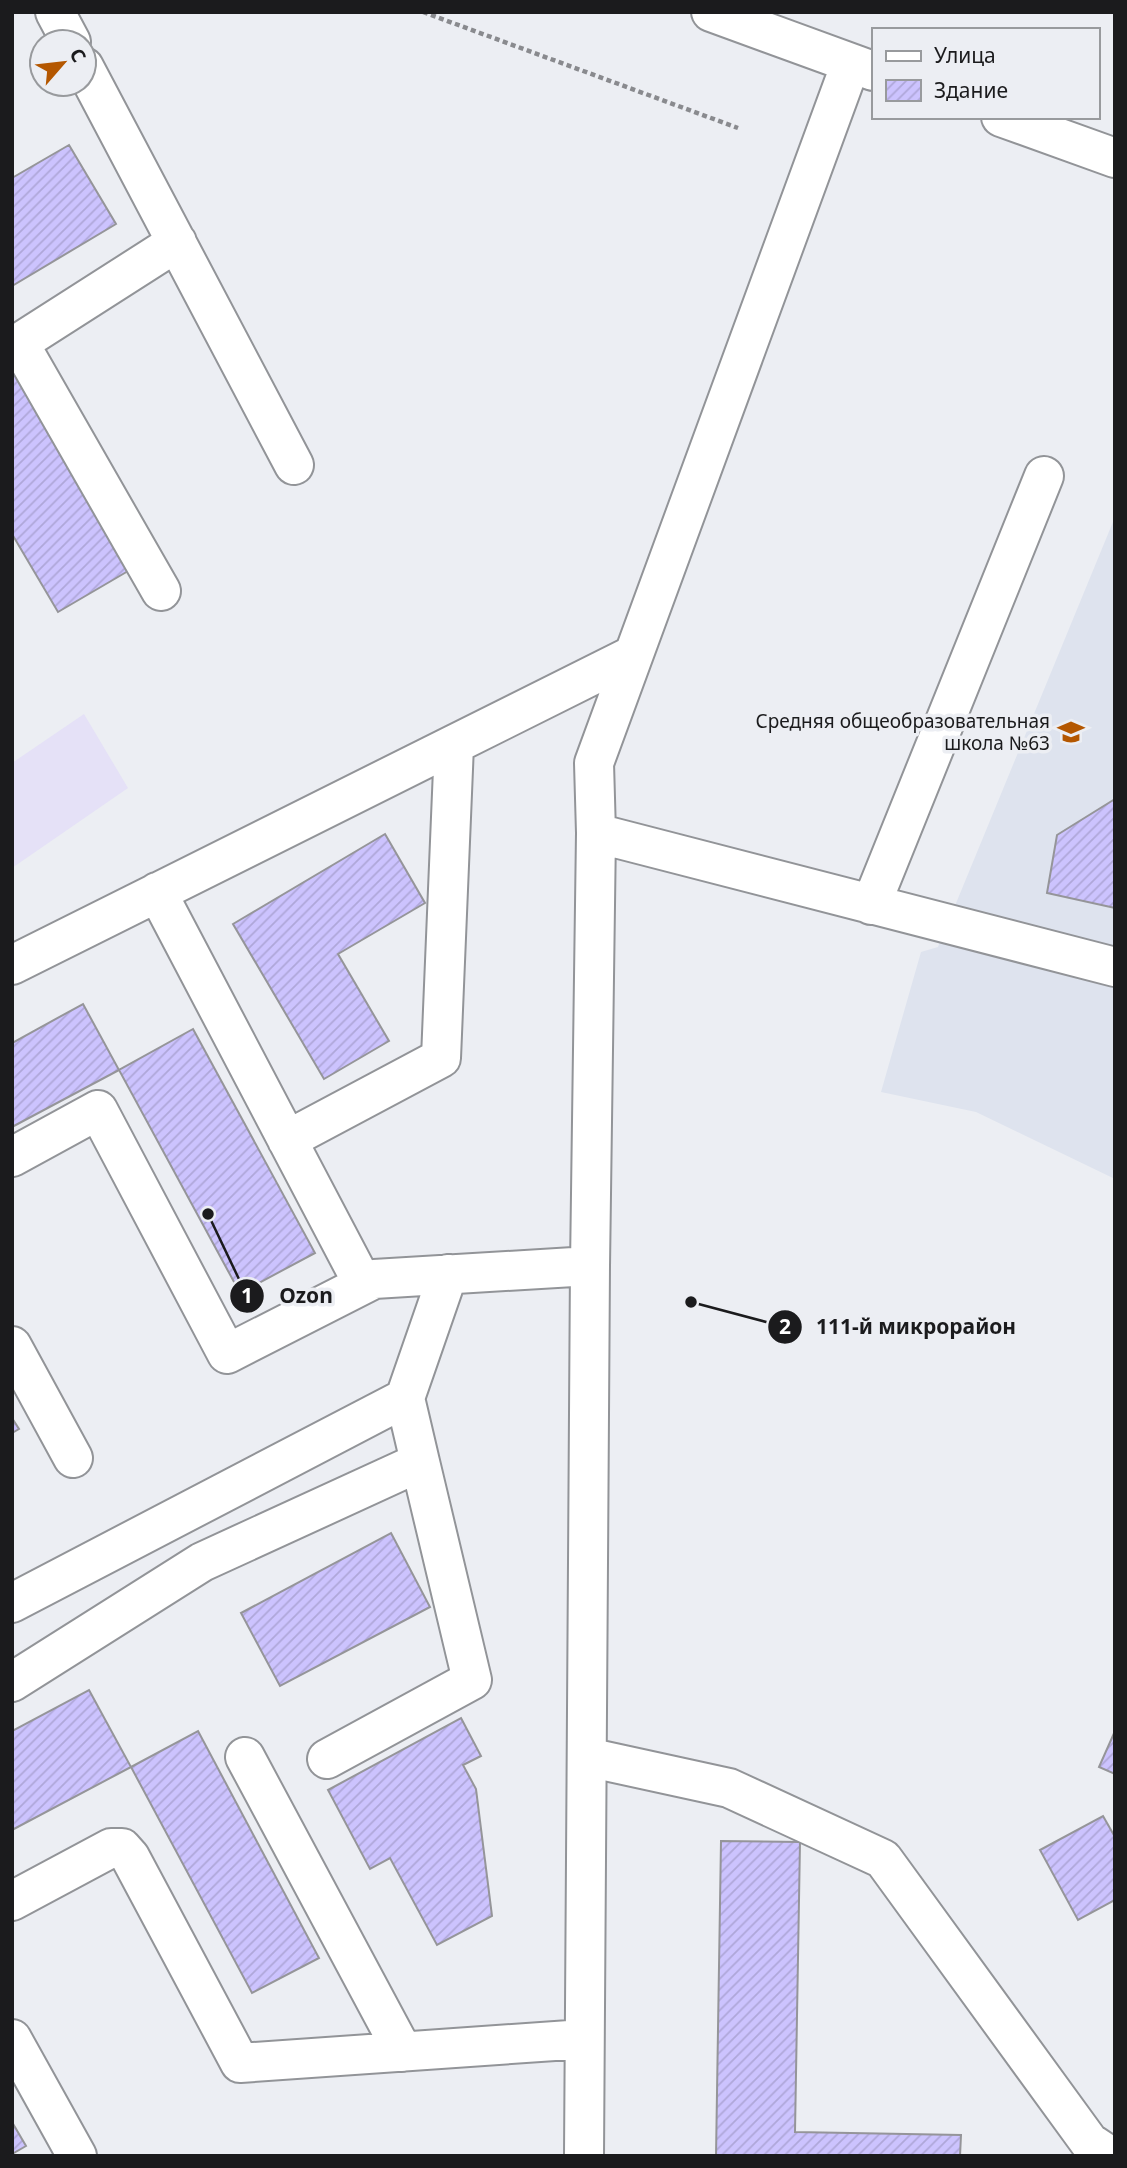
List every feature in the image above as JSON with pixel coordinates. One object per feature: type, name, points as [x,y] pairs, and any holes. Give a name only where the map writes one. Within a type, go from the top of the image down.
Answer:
[{"type":"street","points":[[55,12],[64,28]]},
{"type":"street","points":[[584,2156],[596,832],[594,763],[862,67],[711,12]]},
{"type":"street","points":[[98,93],[294,465]]},
{"type":"street","points":[[1007,119],[1115,158]]},
{"type":"street","points":[[162,591],[19,342],[177,242]]},
{"type":"street","points":[[871,905],[1044,476]]},
{"type":"street","points":[[12,965],[634,655]]},
{"type":"street","points":[[287,1140],[441,1058],[454,745]]},
{"type":"street","points":[[596,832],[1115,967]]},
{"type":"street","points":[[157,892],[363,1284]]},
{"type":"street","points":[[12,1157],[98,1110],[227,1354],[374,1279],[590,1266]]},
{"type":"street","points":[[327,1759],[472,1680],[405,1398],[448,1274]]},
{"type":"street","points":[[12,1346],[73,1458]]},
{"type":"street","points":[[12,1603],[405,1398]]},
{"type":"street","points":[[12,1682],[202,1562],[420,1462]]},
{"type":"street","points":[[245,1756],[403,2052]]},
{"type":"street","points":[[587,1757],[729,1788],[884,1859],[1089,2142],[1110,2156]]},
{"type":"street","points":[[12,1901],[111,1848],[122,1848],[130,1857],[240,2063],[584,2039]]},
{"type":"street","points":[[12,2039],[76,2156]]},
{"type":"path","points":[[423,12],[738,128]]},
{"type":"shaded area","name":"Средняя общеобразовательная школа №63","points":[[1115,517],[1115,1179],[976,1112],[881,1092],[921,952],[938,947]]},
{"type":"shaded area","points":[[84,714],[128,788],[12,868],[12,763]]},
{"type":"building","points":[[69,145],[116,224],[12,286],[12,178]]},
{"type":"building","points":[[12,361],[135,567],[58,612],[12,534]]},
{"type":"building","points":[[1115,799],[1115,908],[1047,893],[1057,835]]},
{"type":"building","points":[[385,834],[425,903],[338,954],[389,1041],[324,1079],[233,924]]},
{"type":"building","points":[[83,1004],[119,1070],[12,1127],[12,1043]]},
{"type":"building","points":[[193,1029],[315,1253],[240,1293],[119,1070]]},
{"type":"building","points":[[12,1418],[19,1429],[12,1433]]},
{"type":"building","points":[[391,1533],[430,1607],[280,1686],[241,1613]]},
{"type":"building","points":[[89,1690],[131,1767],[12,1830],[12,1731]]},
{"type":"building","points":[[461,1718],[481,1756],[463,1765],[476,1789],[492,1916],[437,1945],[390,1858],[370,1869],[328,1790]]},
{"type":"building","points":[[198,1731],[319,1958],[252,1993],[131,1767]]},
{"type":"building","points":[[1115,1731],[1115,1774],[1099,1767]]},
{"type":"building","points":[[1103,1816],[1115,1837],[1115,1900],[1078,1920],[1040,1850]]},
{"type":"building","points":[[721,1841],[800,1842],[795,2132],[961,2135],[960,2156],[716,2156]]},
{"type":"building","points":[[12,2122],[26,2146],[12,2154]]},
{"type":"place","name":"Средняя общеобразовательная школа №63","points":[[1071,732]]},
{"type":"place","name":"Ozon","points":[[208,1214]]},
{"type":"place","name":"111-й микрорайон","points":[[691,1302]]}]
